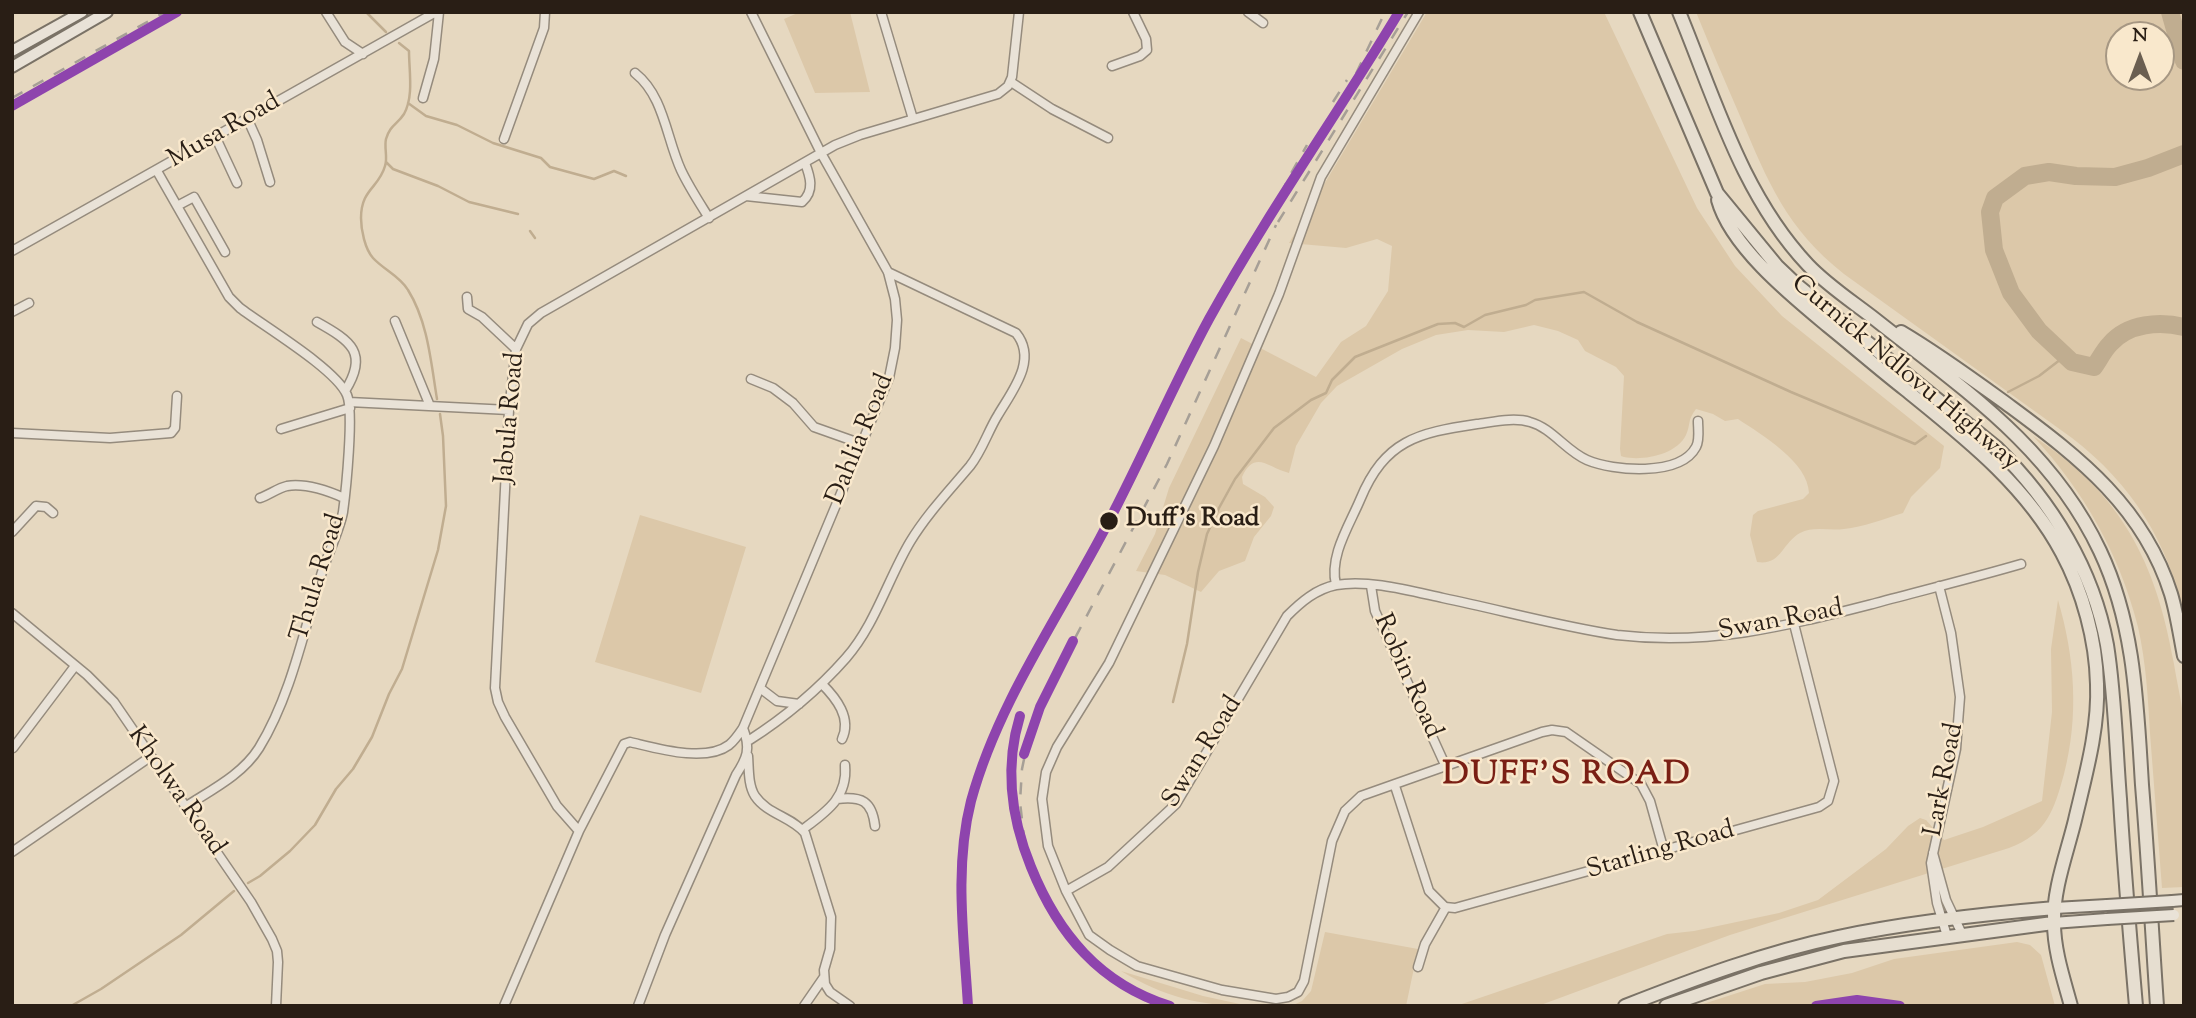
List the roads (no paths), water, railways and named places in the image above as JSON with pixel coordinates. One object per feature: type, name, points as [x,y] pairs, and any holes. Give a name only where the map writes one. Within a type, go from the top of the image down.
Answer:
[{"type":"main road","points":[[12,51],[82,12]]},
{"type":"main road","points":[[12,67],[107,12]]},
{"type":"main road","name":"Curnick Ndlovu Highway","points":[[1640,12],[1717,193],[1777,266],[1798,286],[1997,449],[2020,471],[2045,501],[2075,553],[2099,615],[2110,672],[2136,1006]]},
{"type":"main road","name":"Curnick Ndlovu Highway","points":[[1679,12],[1756,196],[1775,225],[1809,266],[1985,407],[2025,444],[2050,470],[2068,495],[2101,553],[2123,612],[2135,678],[2157,1006]]},
{"type":"main road","points":[[1717,193],[1724,215],[1748,251],[1768,273],[1926,406],[2022,493],[2066,562],[2079,591],[2097,686],[2088,762],[2053,923],[2071,1006]]},
{"type":"main road","points":[[1864,311],[1934,351],[2055,440],[2115,494],[2145,538],[2171,593],[2184,656]]},
{"type":"main road","points":[[1625,1006],[1776,954],[1838,937],[1956,919],[2055,908],[2184,900]]},
{"type":"main road","points":[[1666,1006],[1809,959],[1844,951],[2053,923],[2179,915]]},
{"type":"street","points":[[326,12],[345,42],[363,54]]},
{"type":"street","points":[[423,98],[435,59],[438,12]]},
{"type":"street","name":"Musa Road","points":[[12,251],[438,12]]},
{"type":"street","points":[[504,139],[544,28],[545,12]]},
{"type":"street","points":[[752,14],[762,12]]},
{"type":"street","points":[[881,12],[913,119]]},
{"type":"street","points":[[1019,12],[1011,82],[1052,109],[1108,138]]},
{"type":"street","points":[[1112,66],[1140,57],[1147,50],[1146,39],[1133,12]]},
{"type":"street","points":[[1248,12],[1263,23]]},
{"type":"street","points":[[1419,12],[1321,177],[1271,315],[1214,446],[1108,663],[1057,747],[1046,772],[1042,799],[1048,846],[1066,891],[1089,935],[1110,950],[1137,966],[1222,990],[1276,999],[1298,992],[1304,981],[1337,825],[1345,811],[1361,796],[1542,732],[1566,732],[1641,784],[1650,801],[1664,851]]},
{"type":"street","name":"Dahlia Road","points":[[579,831],[624,744],[630,742],[675,753],[707,752],[731,744],[743,728],[890,378],[897,320],[888,272],[821,153],[752,14]]},
{"type":"street","points":[[635,73],[646,82],[654,94],[680,168],[709,218]]},
{"type":"street","name":"Jabula Road","points":[[579,831],[557,806],[505,717],[495,688],[509,410],[516,349],[528,324],[541,313],[821,153],[860,135],[991,98],[1011,82]]},
{"type":"street","points":[[248,120],[270,182]]},
{"type":"street","points":[[216,138],[237,183]]},
{"type":"street","points":[[746,196],[802,202],[810,191],[810,178],[805,163]]},
{"type":"street","name":"Thula Road","points":[[157,171],[229,297],[246,313],[328,373],[345,391],[349,405],[342,515],[284,696],[259,748],[245,766],[185,807]]},
{"type":"street","points":[[177,206],[194,197],[225,252]]},
{"type":"street","points":[[748,741],[799,704],[848,656],[891,583],[911,541],[943,495],[977,457],[1022,376],[1022,340],[1009,328],[888,272]]},
{"type":"street","points":[[467,297],[468,309],[482,317],[516,349]]},
{"type":"street","points":[[12,312],[29,303]]},
{"type":"street","points":[[395,321],[430,406]]},
{"type":"street","points":[[317,322],[350,343],[355,354],[356,368],[345,391]]},
{"type":"street","points":[[751,379],[773,388],[803,413],[814,427],[862,444]]},
{"type":"street","points":[[12,433],[110,438],[171,433],[175,428],[177,396]]},
{"type":"street","points":[[281,429],[349,405],[509,410]]},
{"type":"street","points":[[1336,585],[1336,558],[1370,476],[1393,451],[1411,439],[1437,430],[1491,422],[1530,422],[1545,429],[1570,450],[1586,459],[1623,469],[1646,468],[1666,466],[1685,459],[1697,446],[1698,421]]},
{"type":"street","points":[[260,498],[280,488],[292,486],[316,488],[344,498]]},
{"type":"street","points":[[12,532],[36,506],[46,507],[53,513]]},
{"type":"street","name":"Swan Road","points":[[1066,891],[1108,867],[1176,804],[1287,616],[1320,590],[1336,585],[1371,586],[1414,592],[1592,632],[1637,638],[1722,636],[1794,624],[2021,564]]},
{"type":"street","name":"Robin Road","points":[[1371,586],[1375,611],[1446,767]]},
{"type":"street","name":"Lark Road","points":[[1940,586],[1953,644],[1959,708],[1950,781],[1932,850],[1932,883],[1947,936]]},
{"type":"street","name":"Kholwa Road","points":[[12,613],[114,702],[244,893],[272,939],[278,962],[276,1006]]},
{"type":"street","name":"Starling Road","points":[[1446,907],[1466,906],[1819,807],[1828,801],[1834,781],[1794,624]]},
{"type":"street","points":[[13,748],[75,666]]},
{"type":"street","points":[[822,684],[841,706],[845,729],[842,739]]},
{"type":"street","points":[[760,688],[777,701],[799,704]]},
{"type":"street","points":[[743,728],[748,741],[751,784],[755,796],[802,830],[810,847],[831,917],[830,949],[824,977],[804,1006]]},
{"type":"street","points":[[638,1006],[665,935],[736,775],[748,756]]},
{"type":"street","points":[[12,852],[150,757]]},
{"type":"street","points":[[802,830],[837,799],[846,785],[845,765]]},
{"type":"street","points":[[1395,786],[1429,891],[1446,907],[1425,944],[1418,967]]},
{"type":"street","points":[[837,799],[849,797],[866,803],[873,811],[875,827]]},
{"type":"street","points":[[504,1006],[579,831]]},
{"type":"street","name":"Lark Road","points":[[1932,850],[1946,900],[1962,934]]},
{"type":"street","points":[[824,977],[830,992],[850,1006]]},
{"type":"waterway","points":[[366,12],[386,32]]},
{"type":"waterway","points":[[2170,12],[2184,61]]},
{"type":"waterway","points":[[399,43],[409,51],[409,99],[404,114],[388,134],[385,166],[364,201],[361,223],[370,254],[401,281],[415,302],[428,343],[437,399]]},
{"type":"waterway","points":[[408,103],[426,116],[457,125],[493,143],[541,158],[550,167],[594,179],[614,171],[626,176]]},
{"type":"waterway","points":[[2184,154],[2115,177],[2049,172],[2025,176],[1995,198],[1990,212],[1994,250],[2011,293],[2039,331],[2072,362],[2094,367],[2117,337],[2135,328],[2155,324],[2184,327]]},
{"type":"waterway","points":[[386,162],[393,169],[438,186],[469,202],[518,214]]},
{"type":"waterway","points":[[530,231],[535,238]]},
{"type":"waterway","points":[[1173,702],[1187,644],[1207,534],[1235,479],[1274,428],[1311,400],[1326,393],[1332,380],[1355,357],[1438,324],[1455,323],[1464,327],[1485,315],[1526,305],[1535,300],[1584,292],[1637,322],[1791,392],[1915,444],[1926,436]]},
{"type":"waterway","points":[[2008,392],[2039,376],[2065,356]]},
{"type":"waterway","points":[[248,883],[290,851],[315,825],[372,737],[402,669],[438,550],[446,506],[440,414]]},
{"type":"waterway","points":[[71,1006],[181,935],[234,891]]},
{"type":"railway","points":[[12,98],[165,12]]},
{"type":"railway","points":[[1346,95],[1385,12]]},
{"type":"railway","points":[[1278,222],[1408,12]]},
{"type":"railway","points":[[1333,102],[1347,80]]},
{"type":"railway","points":[[1308,162],[1323,135]]},
{"type":"railway","points":[[968,1006],[962,892],[964,843],[971,804],[989,746],[1026,671],[1102,536],[1176,382],[1210,318],[1269,220],[1307,145]]},
{"type":"railway","points":[[1039,888],[1024,837],[1020,802],[1022,769],[1029,735],[1065,657],[1167,464],[1276,225]]},
{"type":"place","name":"Duff's Road","points":[[1109,521]]},
{"type":"district","name":"DUFF'S ROAD","points":[[1567,777]]}]
